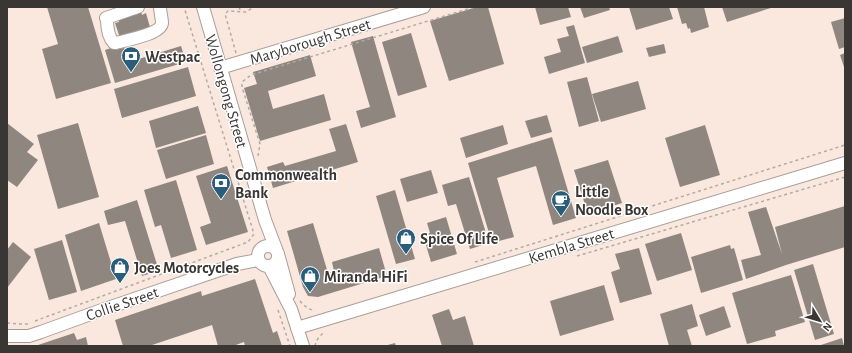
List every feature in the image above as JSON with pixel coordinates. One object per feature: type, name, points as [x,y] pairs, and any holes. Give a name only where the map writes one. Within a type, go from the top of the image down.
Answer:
[{"type":"street","points":[[138,7],[106,18],[110,38],[114,43],[153,33],[159,28],[162,22],[160,7]]},
{"type":"street","name":"Wollongong Street","points":[[203,7],[265,220],[277,251],[289,291],[291,309]]},
{"type":"street","name":"Maryborough Street","points":[[220,68],[424,7]]},
{"type":"street","name":"Kembla Street","points":[[297,328],[845,163]]},
{"type":"street","name":"Wollongong Street","points":[[260,253],[265,220]]},
{"type":"street","points":[[267,245],[271,246],[277,251],[278,258],[273,265],[262,265],[260,253],[267,245]]},
{"type":"street","name":"Collie Street","points":[[7,336],[29,336],[236,264],[260,253]]},
{"type":"street","name":"Wollongong Street","points":[[269,266],[291,309],[302,346]]},
{"type":"street","points":[[8,346],[29,336]]},
{"type":"path","points":[[7,323],[29,324],[248,242],[254,234],[184,7]]},
{"type":"path","points":[[239,7],[241,12]]},
{"type":"path","points":[[236,53],[226,14],[228,11],[246,12],[254,7]]},
{"type":"path","points":[[257,157],[260,144],[242,87],[242,82],[250,75],[474,7]]},
{"type":"path","points":[[475,262],[845,145]]},
{"type":"path","points":[[577,256],[845,177]]},
{"type":"path","points":[[298,297],[303,305],[315,311],[319,311]]},
{"type":"path","points":[[315,346],[322,333],[328,329]]},
{"type":"shaded area","points":[[7,7],[845,7],[845,346],[7,346]]},
{"type":"building","points":[[47,7],[88,7],[111,83],[56,99],[42,49],[58,44]]},
{"type":"building","points":[[115,7],[140,7],[142,15],[146,13],[151,31],[121,41],[115,23],[119,22]]},
{"type":"building","points":[[477,7],[488,7],[504,64],[449,81],[430,21]]},
{"type":"building","points":[[535,7],[568,7],[571,17],[540,25]]},
{"type":"building","points":[[580,7],[609,7],[610,10],[584,18]]},
{"type":"building","points":[[629,7],[669,7],[673,19],[636,30]]},
{"type":"building","points":[[677,7],[704,7],[709,27],[691,33],[690,28],[688,29],[686,23],[682,24]]},
{"type":"building","points":[[722,7],[774,7],[727,22]]},
{"type":"building","points":[[845,18],[845,47],[839,49],[831,22]]},
{"type":"building","points":[[574,25],[585,63],[549,74],[544,57],[561,52],[557,39],[569,36],[566,27]]},
{"type":"building","points":[[411,33],[427,87],[398,96],[382,42]]},
{"type":"building","points":[[373,36],[396,117],[361,128],[356,111],[370,107],[351,42]]},
{"type":"building","points":[[618,36],[623,52],[587,63],[582,47]]},
{"type":"building","name":"Westpac","points":[[123,44],[129,62],[181,46],[186,62],[115,83],[105,50]]},
{"type":"building","points":[[664,44],[666,53],[649,57],[646,48]]},
{"type":"building","points":[[845,53],[845,70],[840,55]]},
{"type":"building","points":[[310,55],[316,76],[268,91],[273,109],[324,94],[331,120],[260,141],[244,88],[257,84],[253,72]]},
{"type":"building","points":[[188,67],[196,96],[122,118],[114,89]]},
{"type":"building","points":[[587,77],[599,121],[579,127],[567,82]]},
{"type":"building","points":[[638,81],[646,109],[601,122],[592,94]]},
{"type":"building","points":[[198,106],[206,133],[156,148],[149,121]]},
{"type":"building","points":[[547,115],[552,132],[531,138],[525,121]]},
{"type":"building","points":[[7,123],[34,144],[27,152],[38,160],[17,187],[7,180]]},
{"type":"building","points":[[78,123],[99,197],[58,209],[37,135]]},
{"type":"building","points":[[346,124],[358,162],[273,188],[267,167],[283,162],[285,166],[336,151],[329,129]]},
{"type":"building","points":[[503,125],[508,144],[466,158],[460,138]]},
{"type":"building","points":[[705,125],[720,175],[680,187],[665,138]]},
{"type":"building","points":[[206,135],[214,164],[166,179],[157,150]]},
{"type":"building","points":[[552,137],[576,218],[553,225],[536,166],[497,178],[514,237],[492,243],[468,163]]},
{"type":"building","points":[[608,160],[622,203],[588,214],[574,170]]},
{"type":"building","name":"Commonwealth Bank","points":[[227,166],[248,232],[206,245],[200,227],[211,223],[196,176]]},
{"type":"building","points":[[431,170],[438,193],[407,202],[400,179]]},
{"type":"building","points":[[469,177],[489,243],[470,249],[456,204],[448,206],[442,185]]},
{"type":"building","points":[[176,180],[197,250],[171,258],[161,225],[155,227],[144,190]]},
{"type":"building","points":[[395,190],[415,259],[396,264],[376,196]]},
{"type":"building","points":[[137,200],[159,271],[142,276],[125,221],[108,225],[104,211]]},
{"type":"building","points":[[845,206],[845,247],[746,279],[741,260],[761,255],[748,212],[766,207],[782,254],[775,227]]},
{"type":"building","points":[[446,217],[457,254],[431,262],[423,235],[430,233],[427,223]]},
{"type":"building","points":[[99,223],[116,279],[81,291],[65,235]]},
{"type":"building","points":[[313,223],[328,273],[334,271],[332,262],[379,248],[387,276],[318,297],[308,296],[303,287],[287,231]]},
{"type":"building","points":[[681,233],[692,270],[657,281],[645,244]]},
{"type":"building","points":[[62,240],[77,292],[49,300],[34,249]]},
{"type":"building","points":[[13,242],[31,257],[7,288],[7,250]]},
{"type":"building","points":[[730,245],[731,249],[734,248],[743,280],[701,293],[691,257]]},
{"type":"building","points":[[639,248],[652,294],[620,303],[611,272],[620,269],[615,254]]},
{"type":"building","points":[[813,264],[834,334],[815,340],[794,270]]},
{"type":"building","points":[[791,275],[805,322],[775,331],[776,336],[747,344],[732,293]]},
{"type":"building","points":[[255,279],[273,333],[277,331],[282,346],[245,346],[244,342],[233,346],[218,346],[212,325],[149,346],[123,346],[115,320],[201,291],[202,296]]},
{"type":"building","points":[[604,285],[614,320],[560,336],[550,301]]},
{"type":"building","points":[[692,304],[698,326],[687,330],[692,346],[669,346],[660,314]]},
{"type":"building","points":[[724,306],[731,327],[706,336],[699,315]]},
{"type":"building","points":[[449,309],[453,320],[465,316],[474,346],[442,346],[432,315]]},
{"type":"building","points":[[74,333],[77,340],[86,337],[88,346],[38,346],[38,345]]},
{"type":"building","points":[[842,338],[844,346],[818,346]]},
{"type":"building","points":[[395,343],[396,346],[384,346]]},
{"type":"place","name":"Westpac","points":[[131,73]]},
{"type":"place","name":"Commonwealth Bank","points":[[221,200]]},
{"type":"place","name":"Little Noodle Box","points":[[561,217]]},
{"type":"place","name":"Spice Of Life","points":[[406,255]]},
{"type":"place","name":"Joes Motorcycles","points":[[120,284]]},
{"type":"place","name":"Miranda HiFi","points":[[310,293]]}]
